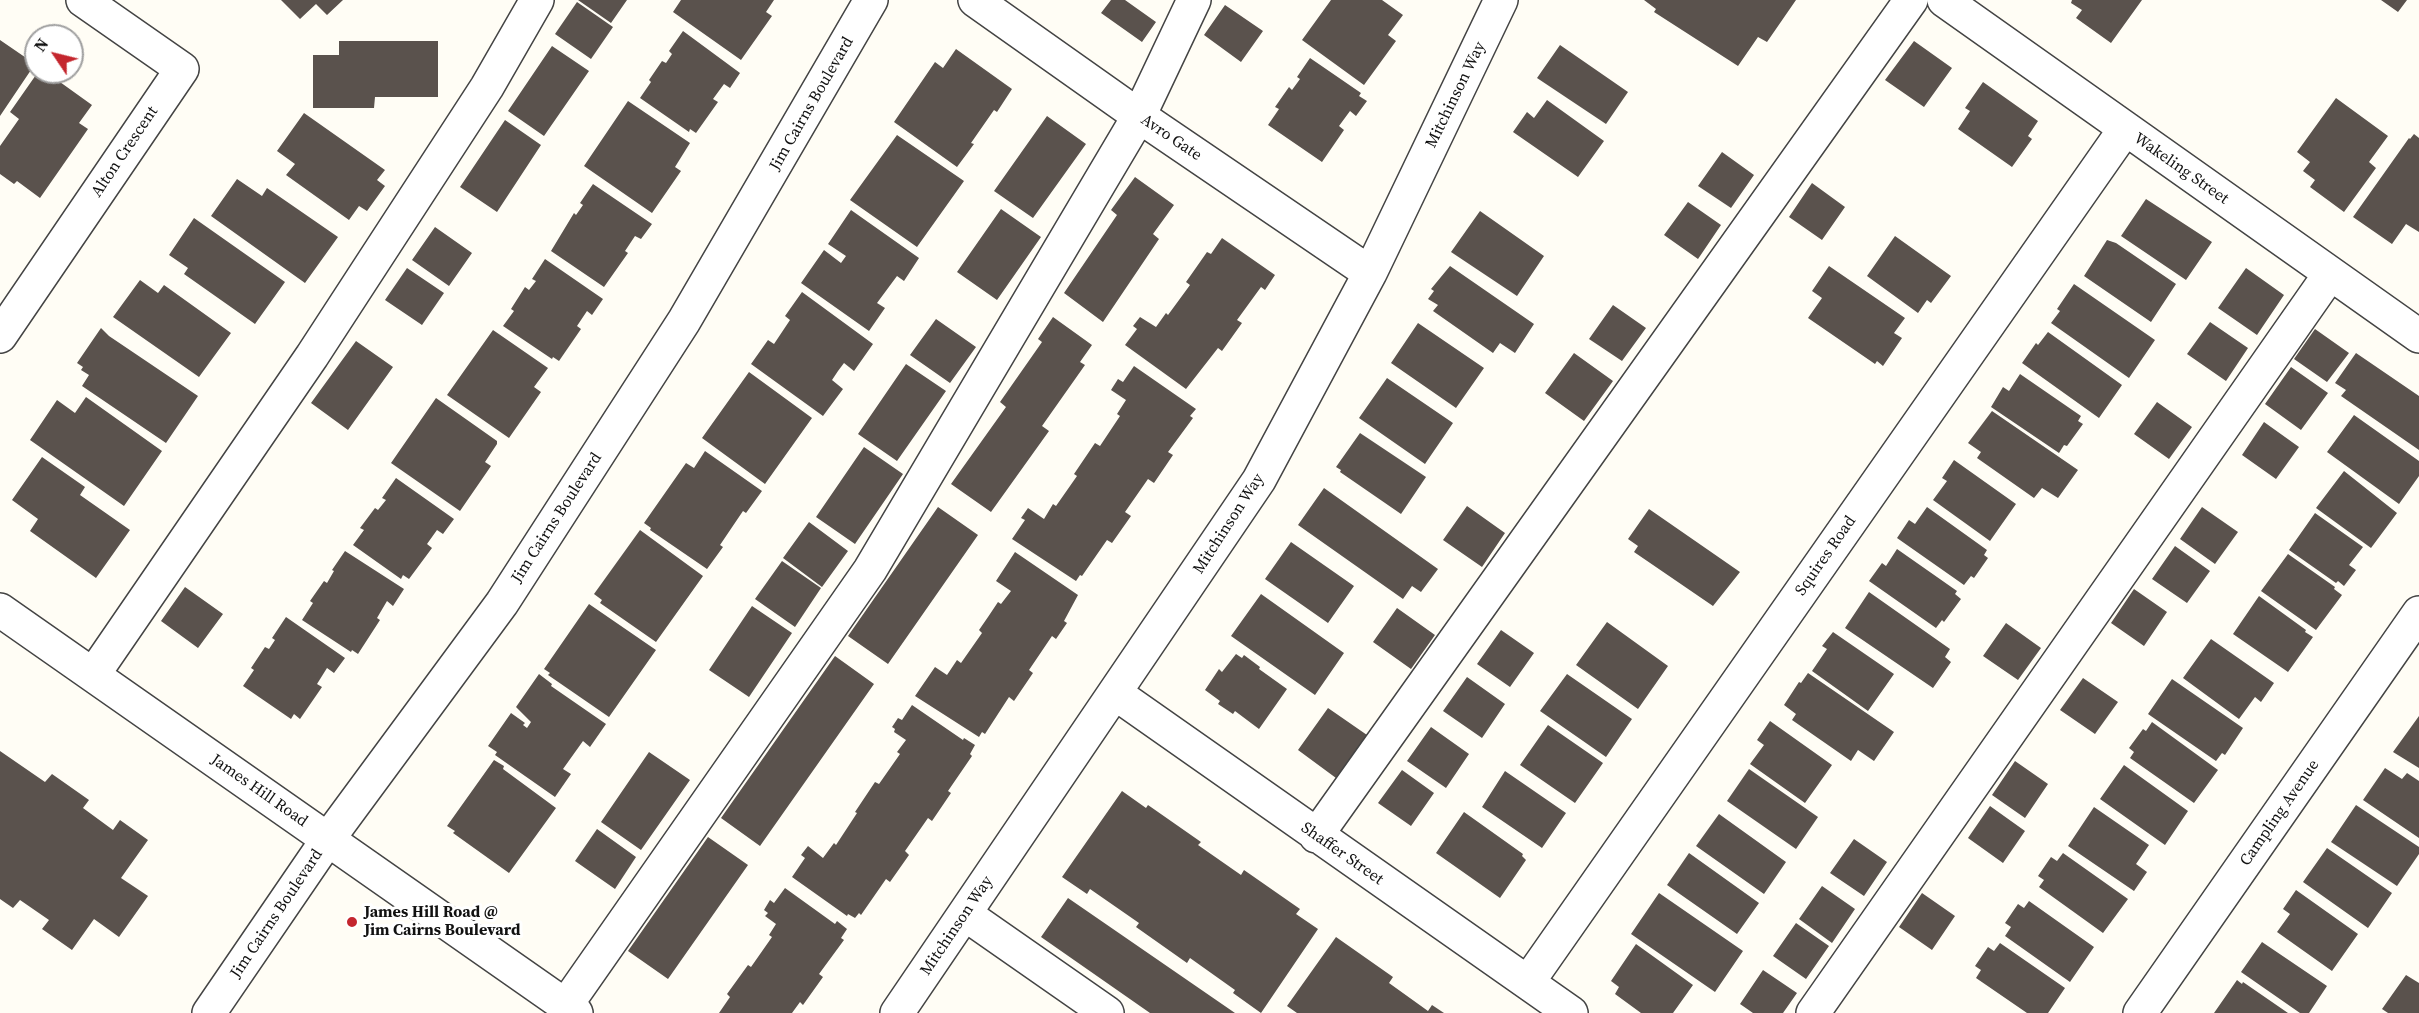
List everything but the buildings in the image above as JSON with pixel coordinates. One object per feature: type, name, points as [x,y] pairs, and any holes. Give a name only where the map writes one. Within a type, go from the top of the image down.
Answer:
[{"type":"street","name":"Alton Crescent","points":[[0,336],[182,69],[83,0]]},
{"type":"street","points":[[93,675],[312,356],[487,87],[537,0]]},
{"type":"street","name":"Jim Cairns Boulevard","points":[[209,1013],[328,839],[502,603],[684,321],[872,0]]},
{"type":"street","name":"Avro Gate","points":[[975,0],[1139,116],[1371,273]]},
{"type":"street","points":[[571,1009],[870,570],[1139,116],[1194,0]]},
{"type":"street","name":"Mitchinson Way","points":[[897,1013],[1259,480],[1371,273],[1501,0]]},
{"type":"street","points":[[1316,836],[1911,0]]},
{"type":"street","name":"Wakeling Street","points":[[1944,0],[2419,336]]},
{"type":"street","name":"Squires Road","points":[[1528,982],[2124,129]]},
{"type":"street","points":[[1813,1013],[2330,274]]},
{"type":"street","name":"James Hill Road","points":[[0,610],[571,1009]]},
{"type":"street","name":"Campling Avenue","points":[[2140,1013],[2419,613]]},
{"type":"street","name":"Shaffer Street","points":[[1115,693],[1571,1013]]},
{"type":"street","points":[[965,914],[1107,1013]]},
{"type":"place","name":"James Hill Road @ Jim Cairns Boulevard","points":[[352,922]]}]
